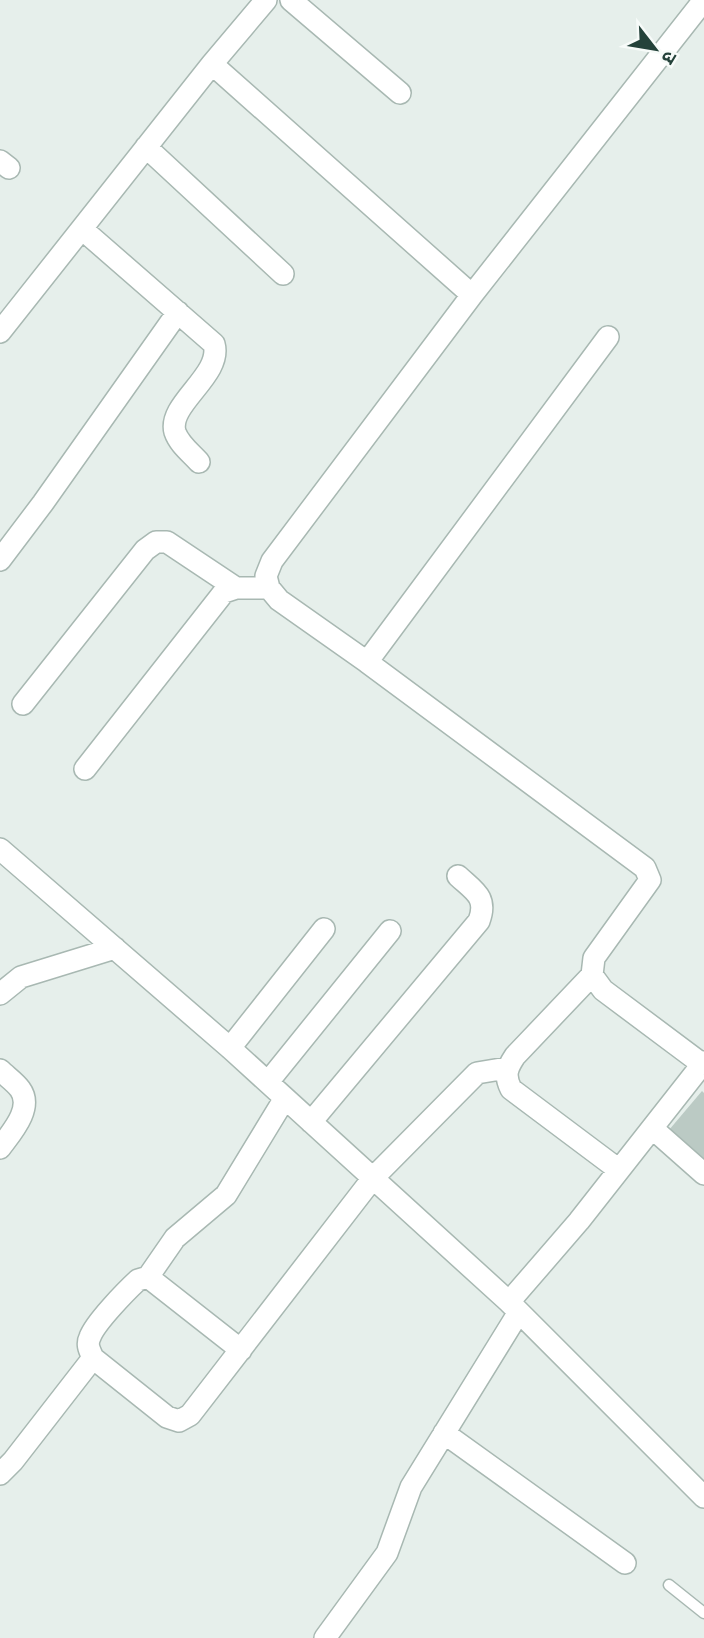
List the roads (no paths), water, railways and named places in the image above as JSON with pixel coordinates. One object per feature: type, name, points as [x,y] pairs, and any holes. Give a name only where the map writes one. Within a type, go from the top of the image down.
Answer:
[{"type":"street","points":[[0,332],[212,64],[266,0]]},
{"type":"street","points":[[290,0],[400,93]]},
{"type":"street","points":[[619,1170],[511,1089],[506,1079],[507,1068],[515,1056],[592,975],[594,958],[650,880],[645,868],[366,662],[292,611],[269,588],[266,576],[272,561],[472,295],[704,0]]},
{"type":"street","points":[[212,64],[472,295]]},
{"type":"street","points":[[146,147],[284,274]]},
{"type":"street","points":[[82,229],[214,344],[217,353],[212,365],[177,415],[174,429],[179,440],[199,462]]},
{"type":"street","points":[[0,560],[178,312]]},
{"type":"street","points":[[366,662],[608,337]]},
{"type":"street","points":[[23,704],[145,550],[156,542],[167,542],[236,587]]},
{"type":"street","points":[[85,769],[224,592],[236,587],[269,588]]},
{"type":"street","points":[[0,849],[230,1048],[514,1307],[704,1497]]},
{"type":"street","points":[[311,1122],[480,920],[484,909],[482,899],[458,876]]},
{"type":"street","points":[[230,1048],[324,929]]},
{"type":"street","points":[[268,1083],[390,931]]},
{"type":"street","points":[[0,994],[21,977],[114,948]]},
{"type":"street","points":[[325,1638],[387,1553],[411,1487],[514,1307],[703,1063],[604,990],[592,975]]},
{"type":"street","points":[[285,1098],[226,1195],[175,1238],[148,1277],[138,1280],[131,1287],[89,1337],[88,1349],[93,1358],[167,1418],[179,1421],[190,1415],[373,1178],[477,1073],[507,1068]]},
{"type":"street","points":[[0,1070],[22,1091],[25,1104],[20,1120],[0,1148]]},
{"type":"street","points":[[652,1128],[704,1174]]},
{"type":"street","points":[[148,1277],[241,1350]]},
{"type":"street","points":[[0,1474],[93,1358]]},
{"type":"street","points":[[444,1433],[625,1563]]},
{"type":"lane","points":[[669,1585],[704,1613]]}]
